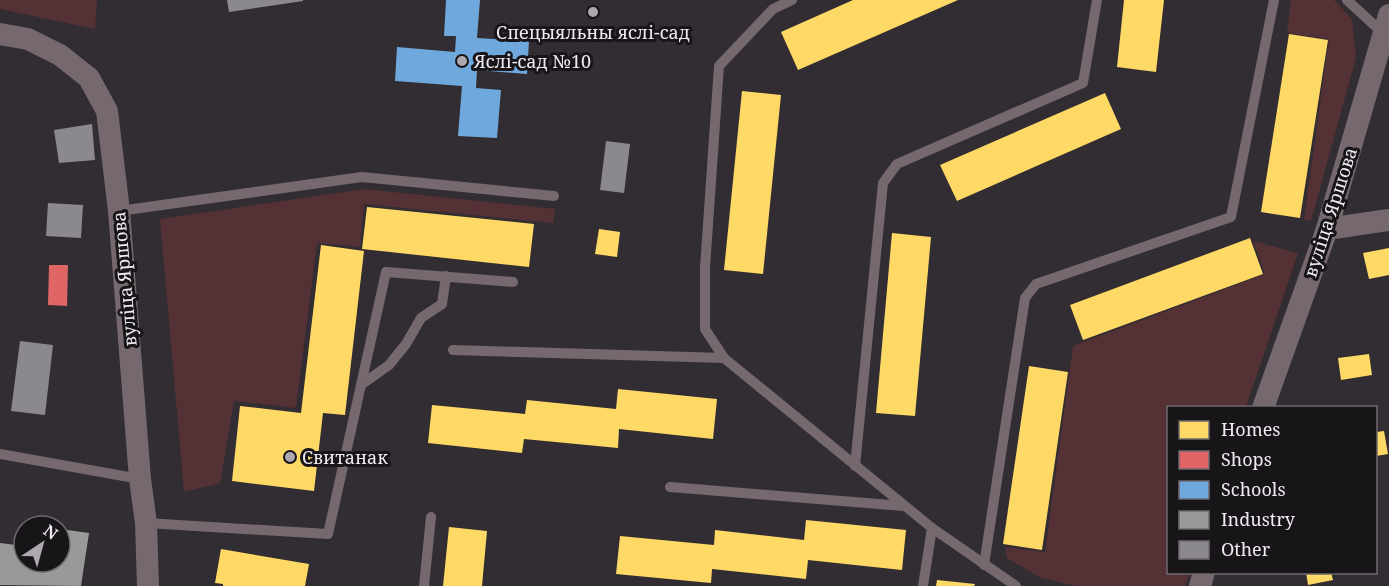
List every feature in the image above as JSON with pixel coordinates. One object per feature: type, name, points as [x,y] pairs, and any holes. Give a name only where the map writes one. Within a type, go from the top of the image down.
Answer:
[{"type":"street","name":"вуліца Яршова","points":[[1264,406],[1327,229],[1387,24]]},
{"type":"street","name":"вуліца Яршова","points":[[0,34],[28,39],[60,55],[89,78],[107,111],[119,211],[140,479],[146,523],[148,586]]},
{"type":"street","points":[[1327,229],[1389,220]]},
{"type":"lane","points":[[792,0],[773,9],[719,66],[705,268],[705,329],[724,358],[903,506],[1016,586]]},
{"type":"lane","points":[[855,466],[883,183],[897,164],[1083,83],[1096,0]]},
{"type":"lane","points":[[984,565],[1025,298],[1036,284],[1231,217],[1274,0]]},
{"type":"lane","points":[[1347,0],[1387,24]]},
{"type":"lane","points":[[119,211],[362,177],[554,196]]},
{"type":"lane","points":[[146,523],[328,534],[386,272],[513,282]]},
{"type":"lane","points":[[361,385],[389,365],[406,344],[421,318],[442,304],[446,276]]},
{"type":"lane","points":[[453,350],[724,358]]},
{"type":"lane","points":[[0,454],[140,479]]},
{"type":"lane","points":[[670,487],[903,506]]},
{"type":"lane","points":[[424,586],[431,517]]},
{"type":"lane","points":[[923,586],[932,528]]},
{"type":"shaded area","points":[[0,0],[97,0],[95,29],[0,9]]},
{"type":"shaded area","points":[[1291,0],[1334,0],[1352,19],[1356,58],[1311,221],[1304,219],[1329,39],[1287,33]]},
{"type":"shaded area","points":[[364,189],[555,209],[553,223],[364,204],[360,247],[317,243],[296,408],[234,401],[220,483],[184,492],[160,219]]},
{"type":"shaded area","points":[[1253,241],[1298,253],[1246,406],[1167,406],[1167,574],[1190,574],[1185,586],[1076,586],[1041,578],[1007,558],[1005,547],[1045,552],[1073,346],[1265,274]]},
{"type":"building: Homes","points":[[853,0],[958,0],[798,70],[781,32]]},
{"type":"building: Homes","points":[[1124,0],[1164,0],[1156,72],[1117,67]]},
{"type":"building: Homes","points":[[1289,34],[1328,40],[1300,218],[1261,212]]},
{"type":"building: Homes","points":[[742,91],[781,95],[763,274],[724,270]]},
{"type":"building: Homes","points":[[1105,93],[1121,129],[957,201],[940,165]]},
{"type":"building: Homes","points":[[367,207],[534,224],[529,267],[362,249]]},
{"type":"building: Homes","points":[[599,229],[620,232],[617,257],[595,254]]},
{"type":"building: Homes","points":[[892,233],[931,237],[915,416],[876,413]]},
{"type":"building: Homes","points":[[1250,238],[1263,274],[1083,340],[1070,305]]},
{"type":"building: Homes","points":[[321,245],[364,251],[345,415],[323,413],[314,491],[232,481],[240,406],[301,413]]},
{"type":"building: Homes","points":[[1389,248],[1389,275],[1369,279],[1363,253]]},
{"type":"building: Homes","points":[[1369,354],[1372,375],[1341,380],[1338,358]]},
{"type":"building: Homes","points":[[1029,366],[1068,372],[1042,550],[1003,544]]},
{"type":"building: Homes","points":[[618,389],[717,399],[713,439],[619,429],[618,448],[524,439],[522,453],[428,443],[432,405],[525,414],[527,400],[616,409]]},
{"type":"building: Homes","points":[[1384,431],[1388,454],[1377,456],[1377,432]]},
{"type":"building: Homes","points":[[806,520],[906,530],[902,570],[808,560],[806,579],[712,569],[711,583],[616,574],[620,536],[714,545],[715,530],[804,540]]},
{"type":"building: Homes","points":[[449,527],[487,531],[482,586],[443,586]]},
{"type":"building: Homes","points":[[221,549],[309,564],[305,586],[223,586],[223,584],[215,583]]},
{"type":"building: Homes","points":[[1306,574],[1332,574],[1333,580],[1308,585]]},
{"type":"building: Homes","points":[[937,580],[975,584],[974,586],[936,586]]},
{"type":"building: Shops","points":[[49,265],[68,265],[67,306],[48,305]]},
{"type":"building: Schools","name":"Яслі-сад №10","points":[[446,0],[480,0],[477,38],[529,41],[527,74],[477,70],[476,88],[501,90],[497,138],[458,136],[462,86],[395,81],[397,47],[455,52],[456,36],[444,36]]},
{"type":"building: Industry","points":[[72,531],[89,533],[81,586],[0,585],[0,543],[12,544],[12,574],[72,574]]},
{"type":"building: Other","points":[[227,0],[303,0],[303,1],[229,12]]},
{"type":"building: Other","points":[[92,124],[95,160],[59,163],[54,130]]},
{"type":"building: Other","points":[[606,141],[630,144],[624,193],[600,190]]},
{"type":"building: Other","points":[[48,203],[83,205],[81,238],[46,236]]},
{"type":"building: Other","points":[[20,341],[53,345],[45,415],[11,411]]},
{"type":"place","name":"Спецыяльны яслі-сад","points":[[593,12]]},
{"type":"place","name":"Яслі-сад №10","points":[[462,61]]},
{"type":"place","name":"Свитанак","points":[[290,457]]}]
